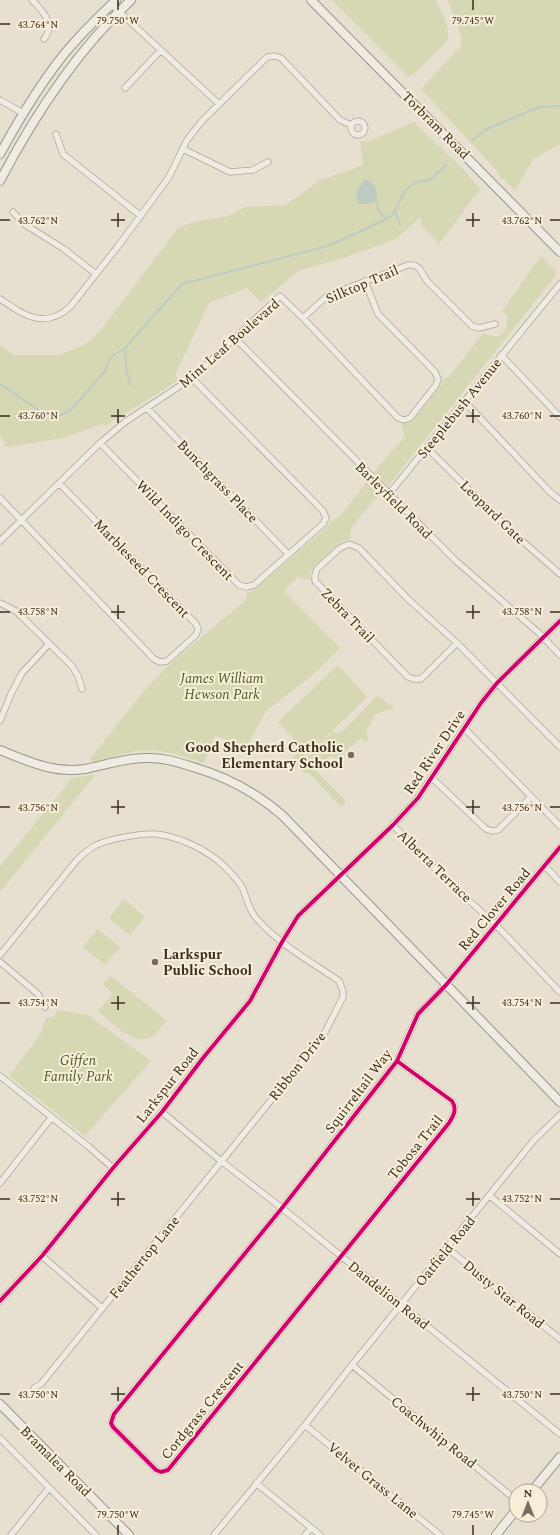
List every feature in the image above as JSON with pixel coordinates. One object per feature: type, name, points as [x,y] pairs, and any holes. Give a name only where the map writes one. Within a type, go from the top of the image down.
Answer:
[{"type":"main road","points":[[0,181],[34,122],[68,71],[84,50],[118,12],[131,0]]},
{"type":"main road","name":"Torbram Road","points":[[310,0],[560,252]]},
{"type":"main road","points":[[0,154],[23,113],[64,54],[113,2]]},
{"type":"main road","points":[[0,750],[28,762],[52,768],[80,770],[128,759],[151,758],[174,761],[218,775],[241,785],[273,807],[560,1102]]},
{"type":"main road","name":"Bramalea Road","points":[[0,1404],[129,1535]]},
{"type":"main road","points":[[539,1483],[560,1457]]},
{"type":"main road","points":[[496,1535],[508,1520]]},
{"type":"street","points":[[32,0],[49,21],[50,29],[44,39]]},
{"type":"street","points":[[113,2],[118,12],[126,17],[160,51],[218,104]]},
{"type":"street","points":[[126,88],[160,51]]},
{"type":"street","points":[[0,298],[24,315],[36,319],[49,319],[70,308],[169,177],[188,140],[202,121],[264,60],[271,56],[278,56],[340,120],[352,125]]},
{"type":"street","points":[[0,100],[23,113]]},
{"type":"street","points":[[56,134],[63,154],[141,216]]},
{"type":"street","points":[[183,149],[230,172],[253,170],[268,162]]},
{"type":"street","points":[[13,212],[24,224],[64,249],[96,274]]},
{"type":"street","name":"Silktop Trail","points":[[303,318],[327,296],[408,265],[414,265],[419,268],[427,281],[472,326],[479,328],[495,324]]},
{"type":"street","name":"Mint Leaf Boulevard","points":[[0,541],[100,443],[125,422],[192,378],[234,337],[280,296],[303,318],[398,418],[404,420],[410,418],[436,385],[438,379],[435,372],[378,314],[365,281]]},
{"type":"street","name":"Steeplebush Avenue","points":[[388,495],[428,448],[501,355],[560,284]]},
{"type":"street","name":"Barleyfield Road","points":[[234,337],[388,495],[454,560],[544,638],[560,655]]},
{"type":"street","points":[[501,355],[560,417]]},
{"type":"street","name":"Wild Indigo Crescent","points":[[100,443],[239,585],[246,587],[254,585],[323,524],[326,518],[323,511],[192,378]]},
{"type":"street","points":[[464,401],[550,492],[560,500]]},
{"type":"street","name":"Bunchgrass Place","points":[[147,408],[288,554]]},
{"type":"street","name":"Leopard Gate","points":[[428,448],[512,532],[560,574]]},
{"type":"street","name":"Marbleseed Crescent","points":[[20,520],[154,659],[160,662],[167,661],[196,635],[198,629],[196,624],[60,483]]},
{"type":"street","points":[[0,498],[20,520]]},
{"type":"street","name":"Zebra Trail","points":[[457,643],[421,679],[413,679],[408,677],[315,581],[317,569],[340,548],[349,544],[359,548],[408,599],[457,643],[560,747]]},
{"type":"street","points":[[0,603],[16,611],[72,666],[78,676],[82,689]]},
{"type":"street","name":"Red River Drive","points":[[340,875],[418,798],[464,728],[497,683],[544,638],[560,620]]},
{"type":"street","points":[[0,721],[11,694],[22,673],[48,644]]},
{"type":"street","points":[[464,728],[560,826]]},
{"type":"street","points":[[432,778],[486,829],[492,831],[498,830],[531,797]]},
{"type":"street","name":"Alberta Terrace","points":[[393,824],[442,876],[495,924],[560,992]]},
{"type":"street","name":"Ribbon Drive","points":[[0,955],[77,860],[97,845],[128,836],[146,834],[162,836],[194,846],[224,866],[242,888],[256,918],[282,942],[339,981],[343,992],[343,997],[323,1036],[221,1162]]},
{"type":"street","name":"Red Clover Road","points":[[446,985],[560,847]]},
{"type":"street","points":[[544,866],[560,882]]},
{"type":"street","name":"Larkspur Road","points":[[0,1301],[42,1256],[113,1168],[162,1112],[203,1058],[250,1001],[298,916],[340,875]]},
{"type":"street","points":[[0,962],[38,994],[45,1007]]},
{"type":"street","name":"Squirreltail Way","points":[[282,1208],[397,1061],[418,1014],[446,985]]},
{"type":"street","name":"Tobosa Trail","points":[[340,1256],[449,1123],[454,1114],[454,1105],[452,1101],[397,1061]]},
{"type":"street","points":[[0,1076],[113,1168]]},
{"type":"street","name":"Dandelion Road","points":[[162,1112],[221,1162],[282,1208],[560,1434]]},
{"type":"street","name":"Oatfield Road","points":[[214,1535],[305,1425],[534,1140],[560,1115]]},
{"type":"street","points":[[0,1183],[51,1118]]},
{"type":"street","name":"Feathertop Lane","points":[[42,1256],[102,1308],[221,1162]]},
{"type":"street","points":[[490,1196],[560,1254]]},
{"type":"street","name":"Cordgrass Crescent","points":[[282,1208],[111,1418],[111,1424],[113,1427],[156,1470],[162,1472],[168,1470],[340,1256]]},
{"type":"street","name":"Dusty Star Road","points":[[447,1248],[560,1340]]},
{"type":"street","points":[[34,1388],[41,1384],[102,1308]]},
{"type":"street","name":"Coachwhip Road","points":[[352,1365],[508,1493]]},
{"type":"street","name":"Velvet Grass Lane","points":[[305,1425],[440,1535]]},
{"type":"street","points":[[0,1438],[96,1535]]},
{"type":"street","points":[[256,1483],[320,1535]]},
{"type":"street","points":[[11,1535],[49,1488]]},
{"type":"street","points":[[305,1535],[311,1528]]},
{"type":"green space","points":[[332,0],[436,0],[446,21],[448,37],[446,42],[414,74],[408,77]]},
{"type":"green space","points":[[448,0],[560,0],[560,144],[533,159],[515,191],[504,179],[502,180],[496,170],[421,89],[461,46],[462,38]]},
{"type":"green space","points":[[414,122],[463,169],[480,189],[439,244],[421,225],[421,217],[396,239],[341,259],[300,270],[261,302],[247,288],[209,303],[175,375],[179,380],[105,426],[102,424],[63,438],[6,447],[0,435],[0,345],[14,355],[58,355],[83,346],[100,331],[179,227],[199,221],[226,217],[245,207],[286,205],[319,181],[363,165],[360,141],[367,142]]},
{"type":"green space","points":[[541,256],[557,272],[553,279],[388,486],[374,472],[405,436],[401,424],[410,423],[414,420],[441,385],[442,379],[449,377],[483,333],[498,336],[504,332],[507,317],[502,311]]},
{"type":"green space","name":"James William Hewson Park","points":[[367,482],[379,494],[351,528],[350,539],[342,541],[312,568],[309,580],[297,577],[284,591],[340,648],[314,674],[266,711],[247,746],[215,736],[204,763],[171,753],[146,750],[131,752],[91,762],[90,759],[144,691],[169,665],[246,600],[247,593],[254,590],[326,528],[330,522],[340,516]]},
{"type":"green space","points":[[338,665],[367,697],[308,754],[278,722]]},
{"type":"green space","points":[[377,696],[394,707],[393,709],[376,714],[373,717],[374,719],[368,728],[368,739],[365,743],[361,738],[336,760],[331,755],[315,770],[346,801],[341,807],[309,773],[304,773],[290,760],[299,751],[307,757],[333,731],[337,734],[340,731],[343,731]]},
{"type":"green space","points":[[95,775],[0,892],[0,866],[71,778]]},
{"type":"green space","points":[[124,899],[145,917],[130,935],[109,918]]},
{"type":"green space","points":[[98,929],[120,947],[105,965],[83,947]]},
{"type":"green space","points":[[111,976],[167,1021],[152,1037],[137,1039],[130,1036],[122,1032],[98,1011],[111,996],[111,992],[103,984]]},
{"type":"green space","name":"Giffen Family Park","points":[[57,1010],[88,1015],[151,1061],[85,1136],[9,1076],[40,1035],[46,1017],[53,1017]]},
{"type":"shaded area","points":[[364,180],[369,180],[375,186],[378,200],[368,204],[358,204],[356,193]]},
{"type":"waterway","points":[[472,141],[485,130],[539,107],[560,106]]},
{"type":"waterway","points":[[0,384],[46,415],[57,417],[71,410],[105,371],[110,358],[125,348],[182,284],[328,246],[387,219],[393,214],[406,189],[417,182],[430,180],[446,165]]},
{"type":"waterway","points":[[375,200],[380,213],[387,219]]},
{"type":"waterway","points":[[395,210],[400,225]]},
{"type":"waterway","points":[[125,348],[126,368],[131,386]]},
{"type":"cycle path","points":[[0,1301],[42,1256],[113,1168],[162,1112],[203,1058],[250,1001],[298,916],[393,825],[418,798],[481,703],[497,683],[560,621]]},
{"type":"cycle path","points":[[397,1061],[452,1101],[455,1109],[451,1120],[168,1470],[161,1472],[156,1470],[113,1427],[111,1423],[114,1414],[282,1208],[397,1061],[418,1014],[446,985],[560,847]]},
{"type":"place","name":"Good Shepherd Catholic Elementary School","points":[[351,755]]},
{"type":"place","name":"Larkspur Public School","points":[[155,962]]}]
